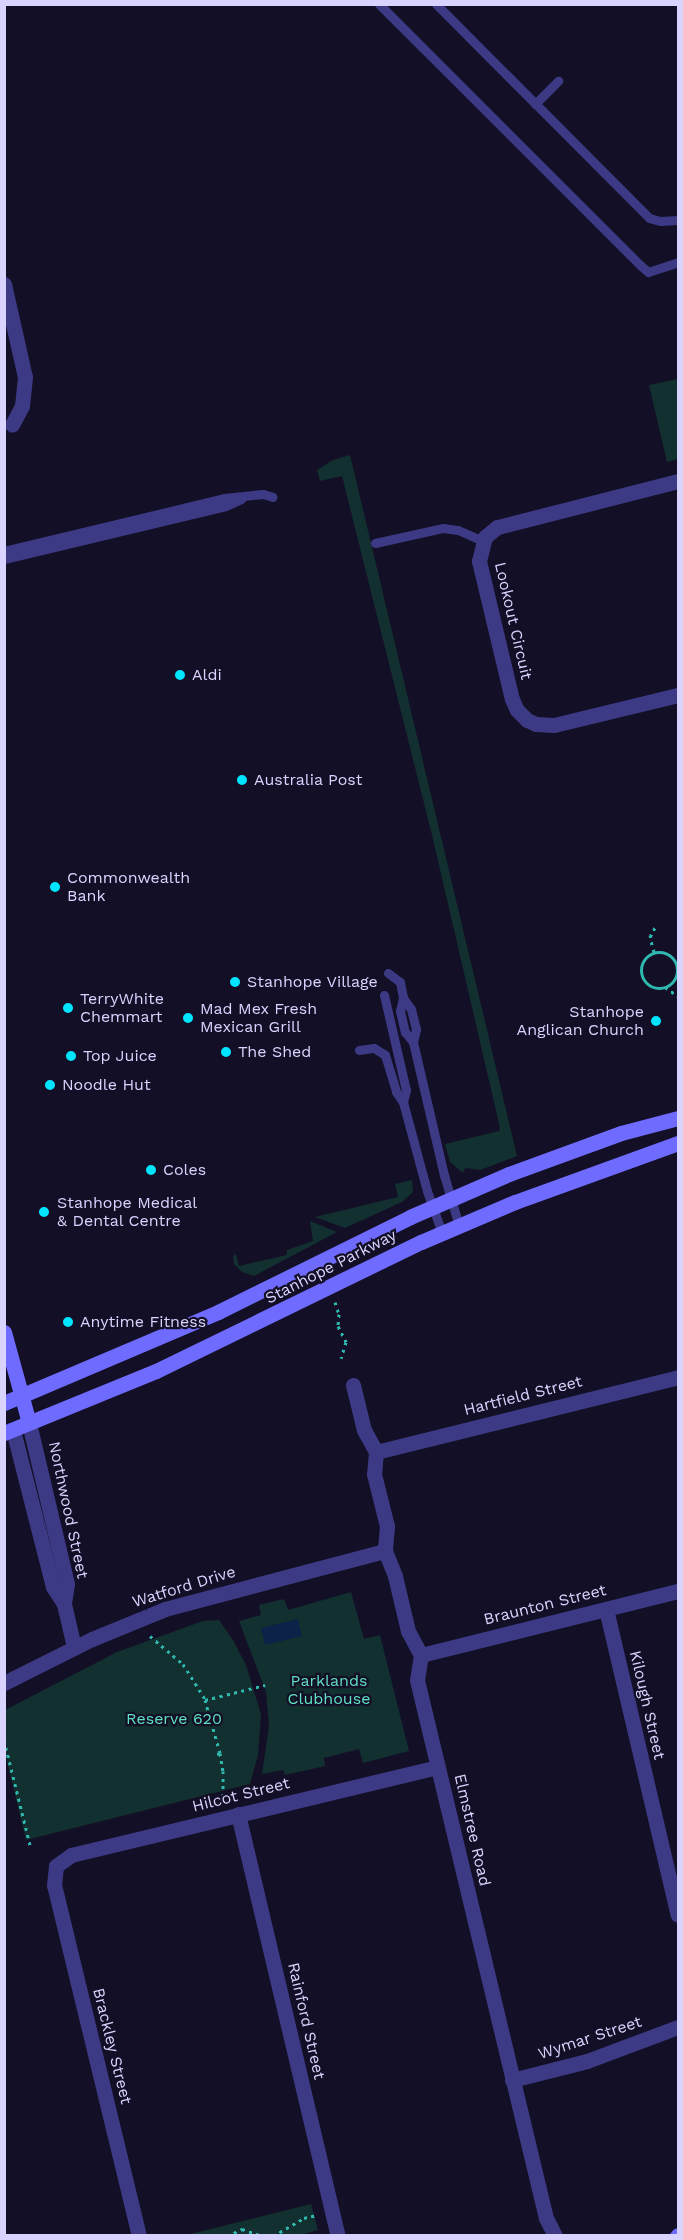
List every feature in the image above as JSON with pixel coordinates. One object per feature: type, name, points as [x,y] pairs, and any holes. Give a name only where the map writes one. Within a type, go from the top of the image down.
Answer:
[{"type":"main road","name":"Stanhope Parkway","points":[[5,1402],[218,1312],[433,1207],[509,1174],[621,1133],[678,1118]]},
{"type":"main road","name":"Stanhope Parkway","points":[[9,1431],[156,1371],[442,1233],[603,1168],[678,1143]]},
{"type":"main road","points":[[4,1332],[29,1423]]},
{"type":"main road","points":[[5,1402],[9,1431]]},
{"type":"street","points":[[4,284],[25,377],[22,406],[12,425]]},
{"type":"street","points":[[483,541],[491,531],[505,524],[678,481]]},
{"type":"street","name":"Lookout Circuit","points":[[483,541],[480,568],[512,699],[521,716],[536,724],[554,725],[678,695]]},
{"type":"street","name":"Hartfield Street","points":[[376,1452],[678,1377]]},
{"type":"street","points":[[353,1385],[364,1430],[376,1452],[374,1474],[387,1526],[385,1551],[395,1576],[408,1631],[421,1655]]},
{"type":"street","name":"Northwood Street","points":[[29,1423],[67,1584],[64,1604],[74,1647]]},
{"type":"street","name":"Northwood Street","points":[[9,1431],[52,1587],[64,1604]]},
{"type":"street","name":"Watford Drive","points":[[4,1683],[74,1647],[165,1609],[385,1551]]},
{"type":"street","name":"Braunton Street","points":[[421,1655],[678,1591]]},
{"type":"street","name":"Kilough Street","points":[[606,1609],[678,1915]]},
{"type":"street","name":"Elmstree Road","points":[[421,1655],[417,1680],[546,2218],[555,2235]]},
{"type":"street","name":"Hilcot Street","points":[[56,1866],[71,1855],[438,1767]]},
{"type":"street","name":"Rainford Street","points":[[238,1814],[338,2235]]},
{"type":"street","name":"Brackley Street","points":[[56,1866],[54,1885],[139,2235]]},
{"type":"street","name":"Wymar Street","points":[[512,2080],[587,2061],[678,2027]]},
{"type":"street","name":"Elmstree Road","points":[[545,2235],[546,2218]]},
{"type":"lane","points":[[379,4],[648,272],[678,262]]},
{"type":"lane","points":[[436,4],[649,218],[660,221],[678,220]]},
{"type":"lane","points":[[444,13],[452,4]]},
{"type":"lane","points":[[535,104],[558,81]]},
{"type":"lane","points":[[4,552],[224,498],[263,494],[273,496]]},
{"type":"lane","points":[[4,559],[226,506],[246,497]]},
{"type":"lane","points":[[375,543],[443,528],[458,530],[483,541]]},
{"type":"lane","points":[[388,973],[400,982],[403,998],[400,1011],[405,1032],[413,1042],[450,1199],[459,1226]]},
{"type":"lane","points":[[384,995],[406,1090],[403,1102]]},
{"type":"lane","points":[[359,1050],[374,1048],[385,1055],[396,1092],[403,1102],[442,1233]]},
{"type":"path","points":[[654,952],[650,937],[657,924]]},
{"type":"path","points":[[654,952],[672,956],[677,968],[674,980],[665,987],[653,988],[641,975],[644,958],[654,952]]},
{"type":"path","points":[[665,987],[678,996]]},
{"type":"path","points":[[335,1302],[339,1314],[338,1326],[346,1342],[341,1358]]},
{"type":"path","points":[[150,1636],[183,1664],[205,1700],[219,1754],[223,1801]]},
{"type":"path","points":[[205,1700],[265,1685]]},
{"type":"path","points":[[4,1740],[31,1850]]},
{"type":"path","points":[[273,2235],[304,2218],[319,2214]]},
{"type":"path","points":[[227,2235],[242,2229],[262,2235]]},
{"type":"green space","points":[[678,379],[678,459],[667,462],[649,385]]},
{"type":"green space","points":[[350,455],[517,1156],[480,1170],[465,1168],[463,1173],[450,1162],[445,1144],[499,1131],[500,1128],[432,835],[342,476],[320,481],[317,470],[333,460]]},
{"type":"green space","points":[[412,1180],[413,1192],[402,1202],[345,1228],[315,1217],[398,1197],[395,1184]]},
{"type":"green space","points":[[310,1221],[337,1232],[254,1276],[242,1272],[234,1264],[233,1256],[236,1254],[239,1266],[287,1255],[287,1250],[313,1241]]},
{"type":"green space","name":"Parklands Clubhouse","points":[[351,1592],[364,1639],[380,1635],[409,1751],[363,1763],[359,1749],[324,1758],[325,1766],[285,1775],[283,1770],[262,1774],[269,1726],[266,1692],[239,1621],[261,1615],[259,1605],[284,1599],[288,1610]]},
{"type":"green space","name":"Reserve 620","points":[[219,1620],[246,1665],[261,1714],[258,1755],[250,1784],[26,1840],[5,1753],[5,1710],[117,1652],[203,1621]]},
{"type":"green space","points":[[311,2204],[318,2230],[296,2236],[186,2235]]},
{"type":"water","points":[[298,1619],[302,1636],[265,1645],[261,1628]]},
{"type":"place","name":"Aldi","points":[[180,675]]},
{"type":"place","name":"Australia Post","points":[[242,780]]},
{"type":"place","name":"Commonwealth Bank","points":[[55,887]]},
{"type":"place","name":"Stanhope Village","points":[[235,982]]},
{"type":"place","name":"TerryWhite Chemmart","points":[[68,1008]]},
{"type":"place","name":"Mad Mex Fresh Mexican Grill","points":[[188,1018]]},
{"type":"place","name":"Stanhope Anglican Church","points":[[656,1021]]},
{"type":"place","name":"The Shed","points":[[226,1052]]},
{"type":"place","name":"Top Juice","points":[[71,1056]]},
{"type":"place","name":"Noodle Hut","points":[[50,1085]]},
{"type":"place","name":"Coles","points":[[151,1170]]},
{"type":"place","name":"Stanhope Medical & Dental Centre","points":[[44,1212]]},
{"type":"place","name":"Anytime Fitness","points":[[68,1322]]}]
